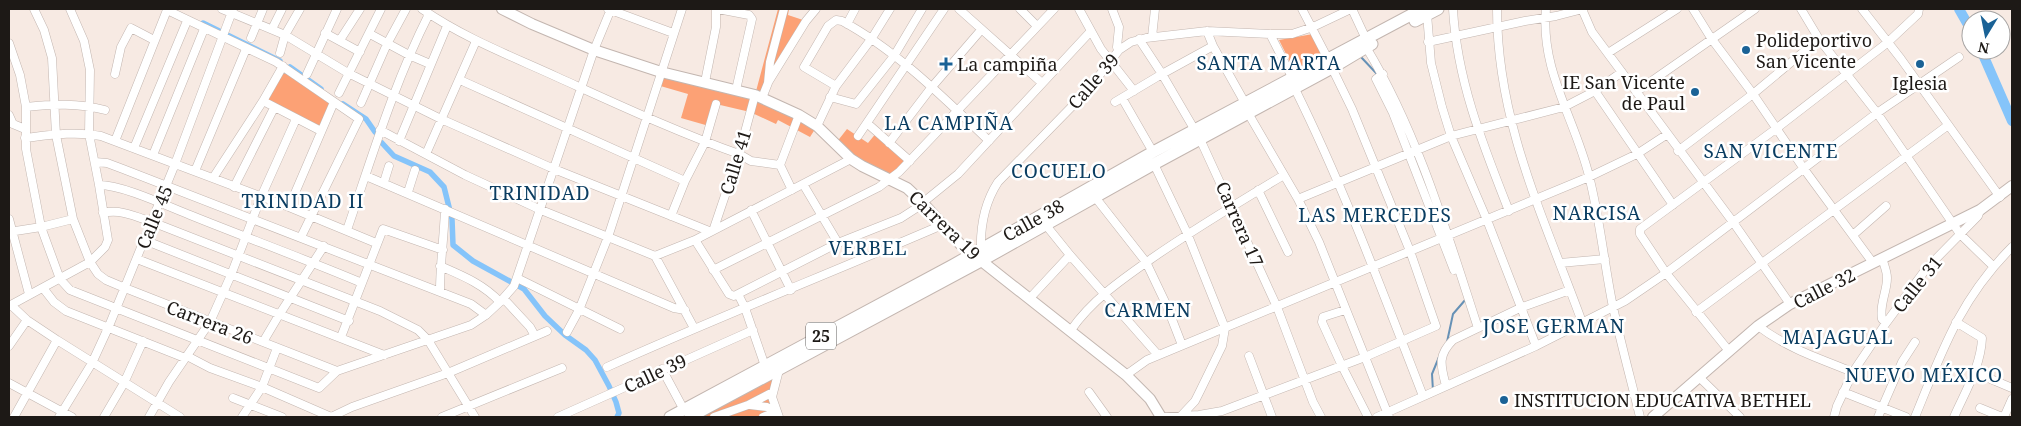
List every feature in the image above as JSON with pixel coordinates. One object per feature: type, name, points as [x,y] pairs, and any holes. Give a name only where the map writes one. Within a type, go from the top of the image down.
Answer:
[{"type":"highway","name":"Calle 38","points":[[670,417],[687,414],[779,370],[978,255],[1366,43],[1429,11]]},
{"type":"highway","name":"Calle 38","points":[[687,414],[765,366],[978,255],[1046,224],[1095,197],[1154,158]]},
{"type":"main road","name":"Carrera 19","points":[[502,9],[594,50],[661,72],[759,96],[799,115],[816,126],[851,158],[870,171],[907,188],[923,203],[952,237],[978,255],[1126,375],[1150,399],[1162,417]]},
{"type":"main road","name":"Calle 32","points":[[1654,417],[1758,326],[1790,304],[1980,210],[2000,197],[2012,186]]},
{"type":"street","points":[[34,9],[44,30],[52,58],[56,134],[73,219],[90,262]]},
{"type":"street","points":[[70,9],[84,41],[90,70],[89,134],[108,240],[106,247],[90,262],[10,305],[26,320],[180,417]]},
{"type":"street","points":[[222,9],[233,11],[285,35],[348,73],[414,107],[620,197],[712,230]]},
{"type":"street","points":[[251,38],[263,9]]},
{"type":"street","points":[[272,29],[282,9]]},
{"type":"street","points":[[280,53],[285,35],[300,9]]},
{"type":"street","points":[[307,74],[337,9]]},
{"type":"street","points":[[340,40],[360,9]]},
{"type":"street","points":[[338,92],[382,9]]},
{"type":"street","points":[[361,103],[387,44],[406,9]]},
{"type":"street","points":[[422,9],[447,26],[476,41],[648,118],[739,154],[751,161],[780,165]]},
{"type":"street","points":[[9,44],[11,58],[20,75],[26,106],[25,138],[41,227],[60,279],[70,290],[318,388],[337,371],[471,324],[486,315],[512,290],[569,128],[594,50],[610,9],[673,33]]},
{"type":"street","points":[[567,332],[579,310],[608,237],[682,9]]},
{"type":"street","points":[[705,82],[716,27],[717,9],[738,10],[749,15],[752,19],[736,90]]},
{"type":"street","name":"Calle 41","points":[[712,230],[759,96],[768,83],[770,62],[784,9]]},
{"type":"street","points":[[768,83],[806,21],[816,9]]},
{"type":"street","points":[[847,24],[855,9]]},
{"type":"street","points":[[816,126],[836,86],[872,38],[890,9]]},
{"type":"street","points":[[830,97],[854,105],[858,103],[894,56],[922,9]]},
{"type":"street","points":[[858,136],[868,124],[944,9]]},
{"type":"street","points":[[959,9],[1042,83]]},
{"type":"street","points":[[1020,9],[1037,26]]},
{"type":"street","points":[[1079,9],[1101,49],[1134,91]]},
{"type":"street","points":[[1101,49],[1119,47],[1120,27],[1112,9]]},
{"type":"street","points":[[1152,37],[1155,9]]},
{"type":"street","points":[[1162,417],[1223,414],[1263,395],[1365,357],[1436,326],[1410,251],[1352,109],[1302,9]]},
{"type":"street","points":[[1352,9],[1412,151],[1478,328]]},
{"type":"street","name":"Calle 39","points":[[978,255],[987,204],[998,182],[1088,90],[1119,47],[1139,39],[1207,30],[1292,34],[1352,9]]},
{"type":"street","points":[[1453,9],[1454,36],[1462,80],[1477,129],[1509,211]]},
{"type":"street","points":[[1497,9],[1497,27],[1504,88],[1511,122],[1534,201],[1582,322]]},
{"type":"street","points":[[1546,9],[1548,58],[1590,177],[1614,307],[1640,417]]},
{"type":"street","points":[[1428,42],[1582,9],[1592,32],[1666,135],[1733,222],[1790,304]]},
{"type":"street","points":[[1608,53],[1677,9]]},
{"type":"street","points":[[1693,9],[1711,38],[1753,94],[1804,169],[1853,235],[1878,261],[1887,281],[1881,312],[1882,319],[1886,323]]},
{"type":"street","points":[[1636,92],[1754,9]]},
{"type":"street","points":[[1801,9],[1819,39],[1877,113],[1960,234],[1993,266]]},
{"type":"street","points":[[1862,9],[2000,197]]},
{"type":"street","points":[[115,141],[166,10],[204,29],[224,33],[246,49],[283,66],[359,119],[301,237]]},
{"type":"street","points":[[1729,352],[1666,273],[1639,232],[1640,229],[1777,128],[1887,43],[1919,10]]},
{"type":"street","name":"Calle 45","points":[[60,414],[92,363],[117,309],[233,11]]},
{"type":"street","points":[[713,270],[890,180],[958,112],[1037,26],[1048,11]]},
{"type":"street","points":[[1429,11],[1428,42],[1435,84],[1451,136],[1487,220],[1536,346]]},
{"type":"street","points":[[347,230],[380,130],[409,55],[429,14]]},
{"type":"street","points":[[836,86],[804,67],[828,26],[836,20],[872,38],[989,141]]},
{"type":"street","points":[[134,148],[187,21]]},
{"type":"street","points":[[399,142],[447,26]]},
{"type":"street","points":[[115,74],[122,47],[131,28],[154,40]]},
{"type":"street","points":[[153,155],[204,29]]},
{"type":"street","points":[[889,143],[931,88],[981,30]]},
{"type":"street","points":[[1207,30],[1213,46],[1298,199],[1319,242],[1388,415]]},
{"type":"street","points":[[695,240],[729,294],[734,296],[838,243],[901,218],[923,203],[958,174],[1090,32]]},
{"type":"street","points":[[325,33],[360,52]]},
{"type":"street","points":[[370,34],[430,64]]},
{"type":"street","points":[[1270,34],[1337,183],[1423,396]]},
{"type":"street","name":"Carrera 17","points":[[1139,39],[1198,134],[1277,307],[1304,379],[1321,417]]},
{"type":"street","points":[[1678,151],[1753,94],[1819,39]]},
{"type":"street","points":[[426,154],[476,41]]},
{"type":"street","points":[[1114,102],[1213,46]]},
{"type":"street","points":[[195,172],[246,49]]},
{"type":"street","points":[[1376,417],[1388,415],[1423,396],[1536,346],[1614,307],[1666,273],[1877,113],[1958,57]]},
{"type":"street","points":[[212,178],[262,102],[283,66]]},
{"type":"street","points":[[1298,199],[1451,136],[1564,107],[1595,91],[1622,72]]},
{"type":"street","points":[[460,80],[685,181]]},
{"type":"street","points":[[1595,91],[1673,205]]},
{"type":"street","points":[[1122,98],[1154,158],[1187,233],[1224,328],[1222,346],[1194,401],[1181,416]]},
{"type":"street","points":[[262,102],[321,131]]},
{"type":"street","points":[[289,207],[334,102]]},
{"type":"street","points":[[26,106],[54,104],[88,106],[105,110]]},
{"type":"street","points":[[671,216],[685,181],[705,142],[716,104]]},
{"type":"street","points":[[234,187],[274,108]]},
{"type":"street","points":[[9,115],[11,125],[25,129]]},
{"type":"street","points":[[792,190],[780,165],[799,115]]},
{"type":"street","points":[[148,417],[210,322],[231,275],[252,218],[296,119]]},
{"type":"street","points":[[868,124],[910,161]]},
{"type":"street","points":[[1696,312],[1947,126]]},
{"type":"street","points":[[380,130],[399,142],[540,210],[655,256],[686,310],[694,328]]},
{"type":"street","points":[[25,138],[56,134],[89,134],[115,141],[289,207],[376,243]]},
{"type":"street","points":[[1126,375],[1135,366],[1158,355],[1590,177],[1637,154],[1666,135]]},
{"type":"street","points":[[655,256],[695,240],[851,158]]},
{"type":"street","points":[[95,162],[107,163],[166,184],[440,291],[470,304],[486,315]]},
{"type":"street","points":[[384,182],[389,166]]},
{"type":"street","points":[[408,192],[415,170]]},
{"type":"street","points":[[1070,330],[1103,293],[1187,233],[1284,175]]},
{"type":"street","points":[[366,176],[408,192],[527,246],[674,308],[686,310]]},
{"type":"street","points":[[803,184],[838,243]]},
{"type":"street","points":[[99,185],[109,185],[159,203],[314,262],[362,283]]},
{"type":"street","points":[[1258,190],[1288,252]]},
{"type":"street","points":[[1095,197],[1146,262],[1166,304],[1182,346]]},
{"type":"street","points":[[1853,235],[1886,206]]},
{"type":"street","points":[[751,210],[791,290]]},
{"type":"street","name":"Calle 31","points":[[1834,417],[1842,392],[1853,372],[1886,323],[1926,269],[1978,216],[1980,210]]},
{"type":"street","points":[[103,214],[111,211],[125,212],[380,311],[418,330],[428,340],[475,417]]},
{"type":"street","points":[[440,291],[440,266],[448,211]]},
{"type":"street","points":[[9,219],[10,231],[29,294]]},
{"type":"street","points":[[10,231],[41,227],[73,219]]},
{"type":"street","points":[[1046,224],[1070,255],[1158,355]]},
{"type":"street","points":[[607,366],[942,225]]},
{"type":"street","points":[[341,337],[382,230],[384,229],[443,250]]},
{"type":"street","points":[[1445,236],[1461,291]]},
{"type":"street","points":[[144,240],[348,320]]},
{"type":"street","points":[[263,342],[278,315],[324,246]]},
{"type":"street","points":[[1915,417],[1956,322],[1971,295],[1993,266],[2012,247]]},
{"type":"street","points":[[1030,298],[1070,255]]},
{"type":"street","points":[[137,259],[384,355]]},
{"type":"street","points":[[1560,263],[1605,259]]},
{"type":"street","name":"Carrera 26","points":[[90,262],[98,274],[106,280],[337,371]]},
{"type":"street","points":[[440,266],[476,282],[502,300],[530,327],[536,336]]},
{"type":"street","points":[[516,280],[620,329]]},
{"type":"street","points":[[42,288],[54,302],[66,311],[109,326],[210,368],[262,387],[331,417],[352,407],[448,373],[547,331]]},
{"type":"street","points":[[1446,386],[1441,358],[1446,347],[1453,340],[1520,308],[1570,290]]},
{"type":"street","points":[[738,294],[745,308],[765,366]]},
{"type":"street","points":[[1345,310],[1322,319],[1342,366],[1368,417]]},
{"type":"street","points":[[9,346],[26,320]]},
{"type":"street","points":[[1954,417],[1974,372],[1980,355],[1982,338],[1956,322]]},
{"type":"street","points":[[1758,326],[1775,339],[1805,354],[1853,372]]},
{"type":"street","name":"Calle 39","points":[[558,417],[753,330]]},
{"type":"street","points":[[14,417],[57,340]]},
{"type":"street","points":[[104,417],[124,383],[143,340]]},
{"type":"street","points":[[1878,417],[1902,362],[1915,342]]},
{"type":"street","points":[[242,417],[262,387],[277,348]]},
{"type":"street","points":[[1249,356],[1272,417]]},
{"type":"street","points":[[442,417],[562,368]]},
{"type":"street","points":[[662,369],[687,414]]},
{"type":"street","points":[[778,415],[773,392],[779,370]]},
{"type":"street","points":[[1974,372],[2012,388]]},
{"type":"street","points":[[1699,378],[1740,417]]},
{"type":"street","points":[[9,382],[60,414],[72,417]]},
{"type":"street","points":[[714,417],[748,405],[773,392]]},
{"type":"street","points":[[1090,392],[1108,417]]},
{"type":"street","points":[[1842,392],[1906,417]]},
{"type":"street","points":[[233,398],[282,417]]},
{"type":"street","points":[[1980,408],[2003,417],[2012,400]]},
{"type":"street","points":[[748,405],[760,406],[778,415]]},
{"type":"street","points":[[763,417],[778,415]]},
{"type":"shaded area","points":[[778,9],[789,9],[788,15],[806,21],[763,98],[817,126],[810,137],[778,120],[776,124],[750,112],[716,104],[709,126],[681,118],[688,94],[657,85],[661,72],[755,95]]},
{"type":"shaded area","points":[[1313,34],[1322,56],[1294,70],[1279,40]]},
{"type":"shaded area","points":[[283,66],[334,102],[321,131],[263,101]]},
{"type":"shaded area","points":[[847,129],[868,143],[877,132],[910,161],[890,180],[836,143]]},
{"type":"shaded area","points":[[779,370],[773,392],[777,412],[763,417],[690,417]]},
{"type":"waterway","points":[[1959,9],[1961,12]]},
{"type":"waterway","points":[[203,23],[280,61]]},
{"type":"waterway","points":[[1360,56],[1377,74]]},
{"type":"waterway","points":[[1985,60],[2012,121]]},
{"type":"waterway","points":[[290,67],[321,89]]},
{"type":"waterway","points":[[343,104],[366,119],[375,132]]},
{"type":"waterway","points":[[1405,135],[1411,148]]},
{"type":"waterway","points":[[382,143],[394,156],[430,172],[444,187],[452,219],[453,245],[473,261],[524,289],[545,316],[565,335],[586,350],[595,360],[616,402],[619,413],[617,417]]},
{"type":"waterway","points":[[1415,156],[1440,223]]},
{"type":"waterway","points":[[1447,342],[1453,314],[1466,299]]},
{"type":"waterway","points":[[1433,391],[1432,374],[1439,357]]},
{"type":"place","name":"Polideportivo San Vicente","points":[[1746,50]]},
{"type":"place","name":"La campiña","points":[[946,64]]},
{"type":"place","name":"Iglesia","points":[[1920,64]]},
{"type":"place","name":"IE San Vicente de Paul","points":[[1695,92]]},
{"type":"place","name":"INSTITUCION EDUCATIVA BETHEL","points":[[1504,400]]},
{"type":"district","name":"SANTA MARTA","points":[[1269,63]]},
{"type":"district","name":"LA CAMPIÑA","points":[[949,123]]},
{"type":"district","name":"SAN VICENTE","points":[[1771,151]]},
{"type":"district","name":"COCUELO","points":[[1059,171]]},
{"type":"district","name":"TRINIDAD","points":[[540,193]]},
{"type":"district","name":"TRINIDAD II","points":[[303,201]]},
{"type":"district","name":"NARCISA","points":[[1597,213]]},
{"type":"district","name":"LAS MERCEDES","points":[[1375,215]]},
{"type":"district","name":"VERBEL","points":[[868,248]]},
{"type":"district","name":"CARMEN","points":[[1148,310]]},
{"type":"district","name":"JOSE GERMAN","points":[[1554,326]]},
{"type":"district","name":"MAJAGUAL","points":[[1838,337]]},
{"type":"district","name":"NUEVO MÉXICO","points":[[1924,375]]}]
